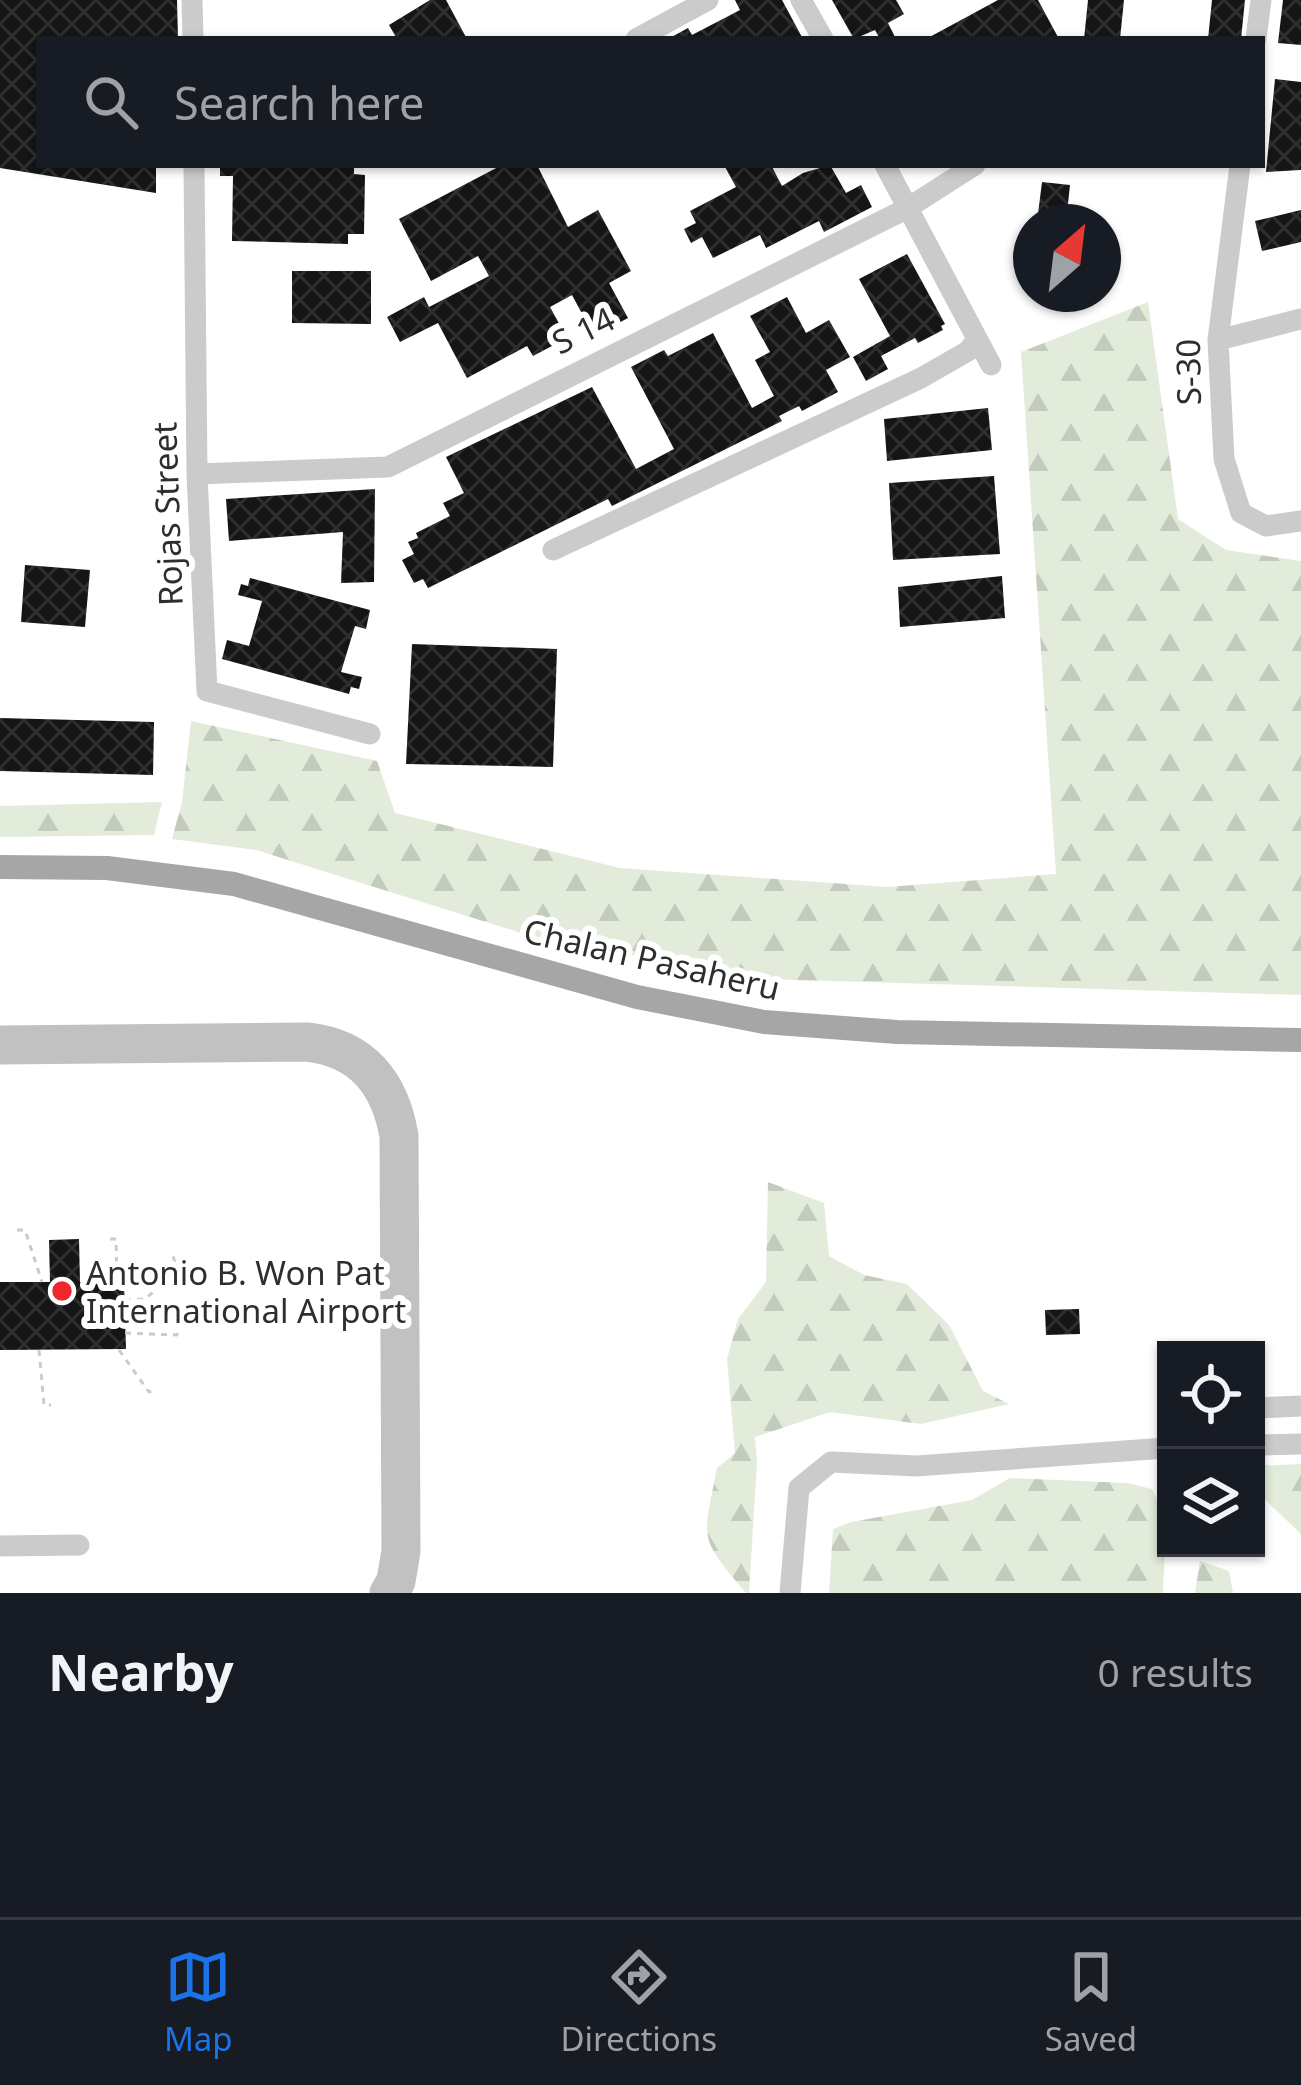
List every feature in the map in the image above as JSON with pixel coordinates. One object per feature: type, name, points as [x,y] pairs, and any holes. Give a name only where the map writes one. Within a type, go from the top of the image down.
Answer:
[{"type":"main road","name":"Chalan Pasaheru","points":[[0,867],[130,870],[234,884],[637,997],[764,1022],[897,1032],[1301,1040]]},
{"type":"street","points":[[192,0],[193,36]]},
{"type":"street","points":[[642,36],[708,0]]},
{"type":"street","points":[[801,0],[821,36]]},
{"type":"street","points":[[1256,36],[1261,0]]},
{"type":"street","name":"Rojas Street","points":[[194,168],[197,474],[207,691],[370,734]]},
{"type":"street","points":[[886,168],[991,365]]},
{"type":"street","name":"S 14","points":[[197,474],[388,467],[906,209],[970,168]]},
{"type":"street","name":"S-30","points":[[1240,168],[1218,340],[1224,459],[1241,513],[1266,526],[1301,520]]},
{"type":"street","points":[[1218,340],[1301,319]]},
{"type":"street","points":[[553,550],[921,378],[968,351],[977,340]]},
{"type":"street","points":[[1265,1408],[1301,1406]]},
{"type":"street","points":[[1265,1445],[1301,1444]]},
{"type":"street","points":[[790,1593],[799,1488],[831,1462],[916,1466],[1157,1449]]},
{"type":"street","points":[[0,1546],[79,1545]]},
{"type":"path","points":[[17,1230],[25,1230],[42,1282]]},
{"type":"path","points":[[110,1239],[116,1239],[117,1282]]},
{"type":"path","points":[[124,1300],[145,1299],[177,1272],[172,1250]]},
{"type":"path","points":[[125,1333],[177,1335],[177,1327]]},
{"type":"path","points":[[118,1349],[149,1392],[154,1390]]},
{"type":"path","points":[[39,1350],[44,1405],[51,1405]]},
{"type":"green space","points":[[1148,302],[1178,519],[1226,550],[1301,561],[1301,995],[761,979],[534,937],[256,850],[172,839],[182,802],[191,721],[377,761],[395,813],[620,868],[887,887],[1056,874],[1021,352]]},
{"type":"green space","points":[[162,802],[154,835],[0,837],[0,806]]},
{"type":"green space","points":[[768,1182],[824,1203],[829,1256],[864,1275],[907,1284],[949,1325],[983,1391],[1009,1404],[921,1424],[830,1412],[755,1437],[746,1593],[712,1547],[707,1524],[717,1468],[735,1453],[727,1359],[738,1319],[766,1282]]},
{"type":"green space","points":[[1301,1464],[1301,1534],[1265,1500],[1265,1466]]},
{"type":"green space","points":[[1010,1478],[1127,1483],[1152,1489],[1157,1500],[1157,1557],[1164,1557],[1163,1593],[829,1593],[833,1529],[972,1500]]},
{"type":"green space","points":[[1200,1561],[1229,1571],[1233,1593],[1195,1593]]},
{"type":"building","points":[[0,0],[177,0],[178,36],[36,36],[36,168],[156,168],[156,193],[0,168]]},
{"type":"building","points":[[430,0],[446,0],[465,36],[395,36],[389,25]]},
{"type":"building","points":[[735,0],[782,0],[801,36],[673,36],[688,28],[692,35],[740,10]]},
{"type":"building","points":[[832,0],[896,0],[904,14],[888,23],[894,36],[878,36],[875,30],[852,36]]},
{"type":"building","points":[[998,0],[1038,0],[1057,36],[932,36]]},
{"type":"building","points":[[1088,0],[1124,0],[1120,36],[1084,36]]},
{"type":"building","points":[[1212,0],[1245,0],[1241,36],[1208,36]]},
{"type":"building","points":[[1283,0],[1301,0],[1301,45],[1278,43]]},
{"type":"building","points":[[1275,79],[1301,82],[1301,170],[1266,172]]},
{"type":"building","points":[[220,168],[354,168],[354,174],[365,175],[364,234],[348,234],[348,244],[232,241],[233,176],[220,176]]},
{"type":"building","points":[[496,168],[538,168],[568,227],[598,210],[631,271],[609,283],[628,318],[594,336],[572,295],[550,307],[567,338],[533,356],[527,346],[467,378],[438,323],[400,342],[387,317],[424,297],[429,307],[489,276],[478,256],[431,281],[399,219]]},
{"type":"building","points":[[726,168],[773,168],[782,186],[803,173],[832,168],[846,193],[861,185],[872,207],[824,232],[819,221],[766,248],[760,235],[713,258],[702,237],[691,243],[684,229],[696,223],[690,211],[736,187]]},
{"type":"building","points":[[1042,182],[1070,185],[1068,204],[1039,204]]},
{"type":"building","points":[[1301,210],[1301,242],[1262,251],[1255,221]]},
{"type":"building","points":[[907,254],[945,324],[943,330],[918,343],[915,338],[881,356],[888,369],[866,381],[853,357],[890,336],[859,279]]},
{"type":"building","points":[[292,271],[371,271],[371,324],[292,323]]},
{"type":"building","points":[[787,297],[806,333],[829,320],[850,357],[826,370],[838,392],[802,411],[799,406],[779,416],[782,421],[612,506],[608,499],[428,588],[423,579],[414,583],[402,560],[414,554],[408,542],[450,516],[443,503],[464,493],[446,457],[592,387],[636,469],[674,449],[631,367],[664,350],[668,356],[713,333],[752,408],[774,396],[755,360],[770,352],[750,316]]},
{"type":"building","points":[[988,408],[992,450],[887,461],[884,419]]},
{"type":"building","points":[[994,476],[1000,554],[893,560],[889,483]]},
{"type":"building","points":[[375,489],[374,582],[341,583],[343,532],[229,541],[226,499]]},
{"type":"building","points":[[25,565],[90,570],[85,627],[21,622]]},
{"type":"building","points":[[1002,576],[1005,618],[900,627],[898,587]]},
{"type":"building","points":[[250,578],[370,610],[366,629],[355,626],[341,672],[362,677],[359,689],[351,687],[349,694],[222,659],[227,640],[249,646],[262,601],[238,595],[241,584],[248,586]]},
{"type":"building","points":[[412,644],[557,649],[553,767],[406,764]]},
{"type":"building","points":[[0,718],[154,722],[153,775],[0,771]]},
{"type":"building","name":"Antonio B. Won Pat International Airport","points":[[79,1239],[80,1282],[124,1282],[126,1349],[0,1350],[0,1282],[50,1282],[49,1240]]},
{"type":"building","points":[[1079,1309],[1080,1334],[1046,1335],[1045,1310]]},
{"type":"taxiway","points":[[0,1045],[307,1042],[358,1060],[380,1085],[399,1136],[401,1551],[389,1593]]},
{"type":"place","name":"Antonio B. Won Pat International Airport","points":[[62,1291]]}]
